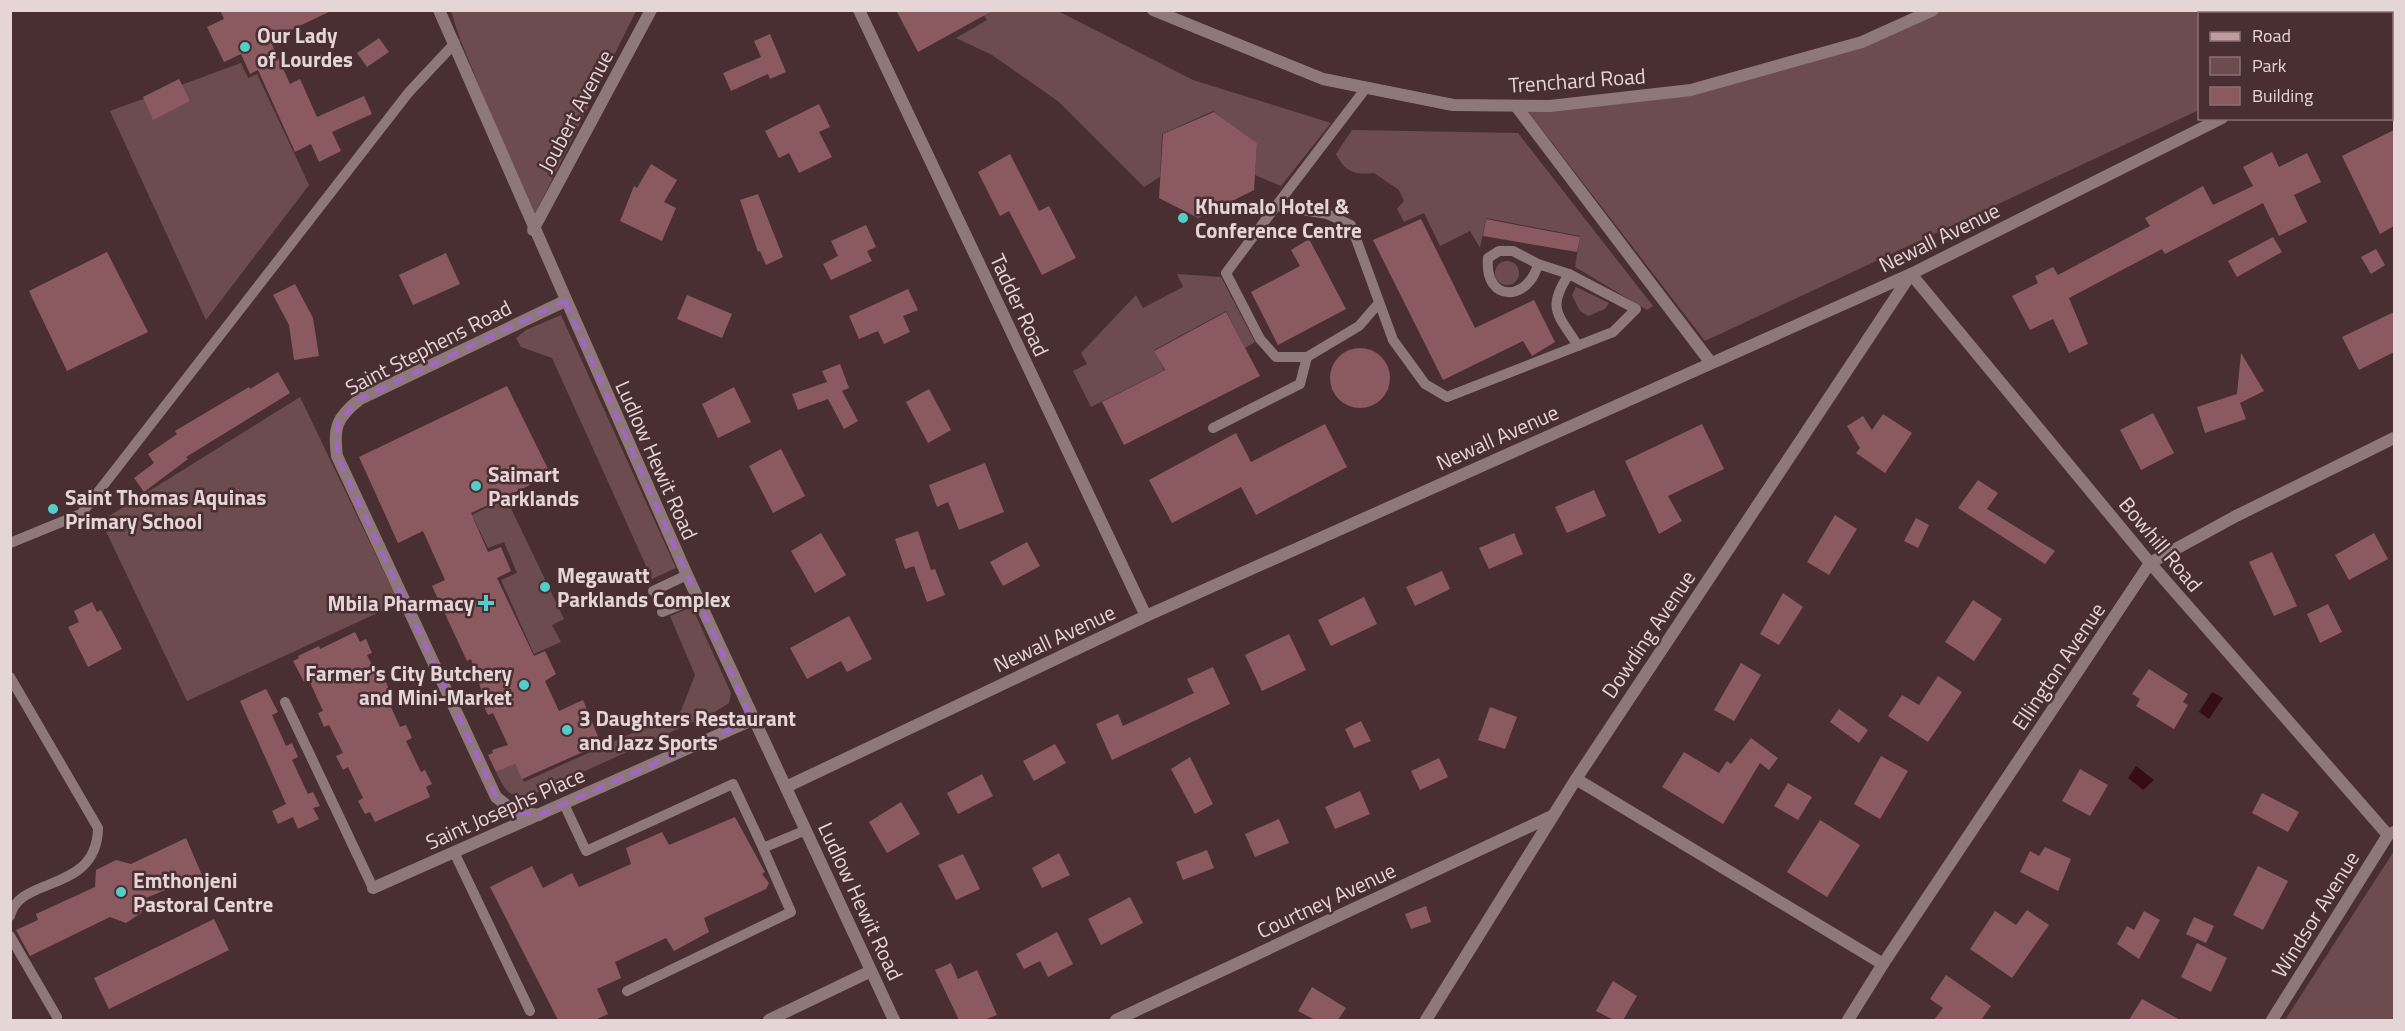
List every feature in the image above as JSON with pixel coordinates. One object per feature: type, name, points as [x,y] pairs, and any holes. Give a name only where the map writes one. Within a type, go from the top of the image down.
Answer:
[{"type":"street","name":"Ludlow Hewit Road","points":[[439,10],[533,230],[697,598],[894,1020]]},
{"type":"street","name":"Joubert Avenue","points":[[533,230],[651,10]]},
{"type":"street","name":"Tadder Road","points":[[859,10],[1146,616]]},
{"type":"street","name":"Trenchard Road","points":[[1153,10],[1323,79],[1453,105],[1516,106],[1550,106],[1691,90],[1862,42],[1933,10]]},
{"type":"street","points":[[1516,106],[1711,363]]},
{"type":"street","name":"Newall Avenue","points":[[786,787],[1146,616],[1911,274],[2218,120]]},
{"type":"street","name":"Bowhill Road","points":[[1911,274],[2150,563],[2391,833]]},
{"type":"street","name":"Dowding Avenue","points":[[1426,1020],[1576,779],[1911,274]]},
{"type":"street","name":"Saint Stephens Road","points":[[539,815],[515,812],[496,797],[337,456],[334,438],[338,421],[360,399],[565,301]]},
{"type":"street","name":"Ellington Avenue","points":[[1848,1020],[2150,563],[2236,516],[2394,438]]},
{"type":"street","name":"Saint Josephs Place","points":[[373,888],[752,720]]},
{"type":"street","points":[[1576,779],[1883,964]]},
{"type":"street","name":"Courtney Avenue","points":[[1116,1020],[1553,815]]},
{"type":"street","name":"Windsor Avenue","points":[[2272,1020],[2391,833]]},
{"type":"street","points":[[769,1020],[871,971]]},
{"type":"lane","points":[[10,543],[81,514],[409,92],[454,43]]},
{"type":"lane","points":[[1366,88],[1226,273],[1260,339],[1276,357],[1307,357],[1359,326],[1378,304]]},
{"type":"lane","points":[[1276,206],[1327,214],[1351,225],[1393,340],[1425,384],[1447,397],[1613,332],[1636,309],[1569,274],[1538,264],[1513,251],[1499,251],[1488,258],[1486,275],[1492,286],[1501,292],[1516,292],[1535,278],[1538,264]]},
{"type":"lane","points":[[1569,274],[1555,301],[1558,314],[1578,346]]},
{"type":"lane","points":[[1213,428],[1300,384],[1307,357]]},
{"type":"lane","points":[[653,591],[687,575]]},
{"type":"lane","points":[[662,612],[697,598]]},
{"type":"lane","points":[[10,677],[98,828],[98,846],[83,868],[22,899],[12,908],[10,916]]},
{"type":"lane","points":[[285,702],[373,888]]},
{"type":"lane","points":[[564,804],[586,851],[733,784],[791,912],[627,991]]},
{"type":"lane","points":[[763,848],[806,830]]},
{"type":"lane","points":[[454,852],[530,1011]]},
{"type":"lane","points":[[10,936],[57,1017]]},
{"type":"highlighted area","points":[[565,301],[752,720],[539,815],[515,812],[496,797],[337,456],[338,421],[360,399]]},
{"type":"green space","points":[[2292,10],[2293,12],[2198,12],[2198,110],[1705,341],[1527,110],[1691,94],[1857,47],[1940,11]]},
{"type":"green space","points":[[451,11],[636,11],[533,218],[460,39]]},
{"type":"green space","points":[[981,11],[1058,11],[1193,80],[1331,123],[1281,186],[1255,175],[1257,143],[1213,111],[1162,134],[1160,177],[1144,187],[1059,102],[992,55],[956,38],[987,20]]},
{"type":"green space","points":[[241,63],[248,78],[257,74],[309,185],[206,320],[110,111]]},
{"type":"green space","points":[[1352,130],[1518,133],[1653,306],[1647,310],[1575,267],[1580,236],[1486,218],[1480,248],[1470,231],[1440,246],[1424,213],[1404,222],[1397,209],[1404,201],[1399,190],[1374,173],[1351,171],[1339,160],[1336,154]]},
{"type":"green space","points":[[1507,261],[1516,264],[1519,273],[1516,282],[1507,285],[1498,282],[1495,273],[1498,264]]},
{"type":"green space","points":[[1177,274],[1221,277],[1255,342],[1245,348],[1226,311],[1154,350],[1164,370],[1091,407],[1073,371],[1087,364],[1081,353],[1136,295],[1143,308],[1183,287]]},
{"type":"green space","points":[[1576,287],[1609,303],[1605,309],[1588,316],[1580,311],[1572,295]]},
{"type":"green space","points":[[561,315],[676,568],[652,579],[552,358],[521,347],[516,338],[526,330]]},
{"type":"green space","points":[[300,397],[399,603],[187,701],[101,521]]},
{"type":"green space","points":[[506,498],[564,619],[552,625],[561,642],[534,654],[501,580],[517,573],[504,542],[488,548],[472,515]]},
{"type":"green space","points":[[692,607],[731,693],[729,703],[713,713],[532,795],[513,795],[506,789],[496,772],[515,764],[524,782],[681,711],[695,675],[670,616]]},
{"type":"green space","points":[[2394,851],[2394,1020],[2285,1020]]},
{"type":"shaded area","points":[[2212,692],[2223,698],[2209,719],[2199,712]]},
{"type":"shaded area","points":[[2136,766],[2154,780],[2143,790],[2128,778]]},
{"type":"building","points":[[220,10],[333,10],[270,40],[290,84],[300,79],[317,117],[364,96],[372,114],[332,132],[341,151],[319,162],[311,144],[295,152],[258,70],[250,74],[241,54],[224,62],[207,27],[224,19]]},
{"type":"building","points":[[896,10],[994,10],[918,52]]},
{"type":"building","points":[[770,34],[786,72],[770,79],[768,74],[731,91],[723,73],[761,57],[754,41]]},
{"type":"building","points":[[379,38],[389,52],[367,67],[357,53]]},
{"type":"building","points":[[179,79],[190,101],[153,120],[143,97]]},
{"type":"building","points":[[819,104],[830,127],[819,132],[832,157],[799,173],[789,153],[779,158],[765,131]]},
{"type":"building","points":[[1214,112],[1257,143],[1254,190],[1198,218],[1159,198],[1163,134]]},
{"type":"building","points":[[2394,130],[2394,226],[2380,234],[2342,156]]},
{"type":"building","points":[[2272,152],[2279,167],[2307,153],[2321,182],[2294,195],[2307,222],[2279,236],[2263,203],[2165,254],[2162,249],[2069,298],[2088,344],[2069,353],[2053,319],[2030,330],[2012,296],[2038,283],[2035,276],[2053,267],[2058,275],[2150,226],[2145,218],[2203,186],[2213,205],[2253,186],[2243,167]]},
{"type":"building","points":[[1010,154],[1039,211],[1049,206],[1076,258],[1042,275],[1009,211],[1000,216],[978,172]]},
{"type":"building","points":[[651,164],[677,180],[664,202],[676,208],[662,241],[620,221],[634,186],[637,188]]},
{"type":"building","points":[[758,194],[783,257],[766,265],[760,251],[758,252],[740,200]]},
{"type":"building","points":[[1421,219],[1475,328],[1534,300],[1555,342],[1532,356],[1523,341],[1443,380],[1373,240]]},
{"type":"building","points":[[1486,219],[1580,237],[1577,252],[1483,236]]},
{"type":"building","points":[[866,225],[876,247],[867,251],[872,261],[831,280],[823,264],[838,256],[831,241]]},
{"type":"building","points":[[2273,237],[2282,252],[2237,277],[2228,261]]},
{"type":"building","points":[[1309,239],[1346,309],[1278,345],[1251,292],[1300,266],[1291,250]]},
{"type":"building","points":[[2376,249],[2385,265],[2371,274],[2361,257]]},
{"type":"building","points":[[107,252],[148,332],[67,371],[29,291]]},
{"type":"building","points":[[446,253],[460,284],[413,305],[399,275]]},
{"type":"building","points":[[295,284],[313,318],[319,356],[294,360],[289,325],[273,295]]},
{"type":"building","points":[[908,289],[918,310],[903,316],[910,332],[884,344],[878,331],[859,339],[849,316]]},
{"type":"building","points":[[687,295],[732,314],[722,338],[677,319]]},
{"type":"building","points":[[1226,312],[1260,376],[1124,445],[1102,402],[1165,370],[1154,351]]},
{"type":"building","points":[[2394,312],[2394,352],[2359,370],[2342,337]]},
{"type":"building","points":[[1360,348],[1377,353],[1385,361],[1390,378],[1385,395],[1377,403],[1360,408],[1343,403],[1335,395],[1330,378],[1335,361],[1343,353]]},
{"type":"building","points":[[2241,353],[2264,391],[2240,403],[2246,419],[2205,433],[2197,407],[2237,394]]},
{"type":"building","points":[[840,364],[849,388],[842,391],[858,421],[844,429],[828,399],[798,410],[792,394],[827,382],[822,371]]},
{"type":"building","points":[[278,372],[290,393],[186,457],[188,459],[144,492],[134,478],[154,463],[148,454],[177,434],[175,431]]},
{"type":"building","points":[[507,386],[551,475],[471,513],[488,552],[501,547],[511,571],[497,578],[534,656],[545,651],[556,674],[545,681],[559,711],[583,700],[601,744],[522,779],[515,764],[496,772],[488,755],[493,753],[492,750],[508,745],[493,713],[488,715],[478,694],[482,692],[471,659],[467,661],[432,586],[445,580],[423,531],[398,543],[359,457]]},
{"type":"building","points":[[734,387],[751,422],[718,438],[702,404]]},
{"type":"building","points":[[929,389],[951,430],[928,443],[906,402]]},
{"type":"building","points":[[2153,413],[2174,453],[2141,470],[2120,430]]},
{"type":"building","points":[[1883,414],[1912,433],[1885,473],[1856,453],[1860,448],[1847,426],[1863,416],[1872,430]]},
{"type":"building","points":[[1325,424],[1347,467],[1256,515],[1241,487],[1172,523],[1149,480],[1236,433],[1251,462]]},
{"type":"building","points":[[1702,424],[1724,469],[1668,496],[1682,521],[1659,534],[1625,461]]},
{"type":"building","points":[[781,449],[805,496],[773,513],[749,466]]},
{"type":"building","points":[[985,463],[1004,512],[959,530],[948,502],[937,507],[929,485]]},
{"type":"building","points":[[1978,480],[1998,493],[1987,509],[2055,551],[2045,564],[1958,508]]},
{"type":"building","points":[[1594,490],[1606,516],[1567,533],[1555,507]]},
{"type":"building","points":[[1835,515],[1857,529],[1829,575],[1807,562]]},
{"type":"building","points":[[1916,518],[1929,525],[1918,548],[1904,541]]},
{"type":"building","points":[[918,531],[931,570],[935,569],[945,595],[927,602],[914,566],[905,569],[895,539]]},
{"type":"building","points":[[821,533],[846,575],[815,593],[791,551]]},
{"type":"building","points":[[1514,533],[1523,554],[1489,569],[1479,548]]},
{"type":"building","points":[[2374,533],[2388,559],[2349,580],[2335,555]]},
{"type":"building","points":[[1027,542],[1040,566],[1003,586],[990,562]]},
{"type":"building","points":[[2272,552],[2297,606],[2274,616],[2249,562]]},
{"type":"building","points":[[1442,571],[1450,589],[1415,606],[1406,587]]},
{"type":"building","points":[[1783,593],[1803,607],[1779,645],[1760,634]]},
{"type":"building","points":[[1364,597],[1377,624],[1331,646],[1318,620]]},
{"type":"building","points":[[1973,600],[2002,619],[1974,661],[1945,642]]},
{"type":"building","points":[[92,602],[97,612],[101,610],[122,649],[88,667],[68,627],[79,622],[74,611]]},
{"type":"building","points":[[2328,604],[2342,632],[2320,643],[2307,614]]},
{"type":"building","points":[[849,616],[872,659],[847,672],[841,661],[807,679],[790,648]]},
{"type":"building","points":[[355,632],[360,642],[366,639],[372,653],[367,655],[380,682],[385,680],[391,694],[386,696],[400,727],[406,725],[412,738],[406,741],[421,772],[425,770],[432,784],[426,787],[430,797],[375,822],[370,812],[365,814],[358,801],[363,798],[348,767],[343,770],[336,756],[343,753],[329,725],[324,727],[318,713],[323,711],[309,680],[304,682],[293,661],[299,658],[298,656],[319,646],[320,649]]},
{"type":"building","points":[[1289,634],[1306,670],[1262,691],[1245,655]]},
{"type":"building","points":[[1741,663],[1761,675],[1734,721],[1714,710]]},
{"type":"building","points":[[1213,667],[1230,704],[1112,760],[1096,724],[1118,714],[1123,726],[1194,693],[1187,679]]},
{"type":"building","points":[[2149,669],[2188,694],[2183,702],[2188,705],[2174,729],[2136,706],[2140,699],[2132,694]]},
{"type":"building","points":[[1938,676],[1962,692],[1928,742],[1888,716],[1902,695],[1919,705]]},
{"type":"building","points":[[266,689],[278,712],[272,715],[286,746],[292,743],[298,757],[292,760],[308,794],[313,792],[320,806],[313,808],[319,819],[298,829],[293,817],[278,824],[272,811],[286,804],[240,701]]},
{"type":"building","points":[[1490,707],[1517,717],[1505,749],[1478,740]]},
{"type":"building","points":[[1839,709],[1868,730],[1859,743],[1830,722]]},
{"type":"building","points":[[1361,721],[1371,741],[1354,748],[1345,729]]},
{"type":"building","points":[[1751,738],[1778,758],[1769,770],[1760,763],[1723,824],[1662,787],[1684,752],[1719,773],[1727,761],[1731,764]]},
{"type":"building","points":[[1055,744],[1066,763],[1034,781],[1023,761]]},
{"type":"building","points":[[1881,756],[1908,771],[1880,819],[1854,804]]},
{"type":"building","points":[[1190,757],[1213,804],[1195,814],[1171,769]]},
{"type":"building","points":[[1439,758],[1448,777],[1420,790],[1411,771]]},
{"type":"building","points":[[2080,769],[2108,785],[2090,816],[2062,801]]},
{"type":"building","points":[[982,774],[993,796],[958,814],[947,793]]},
{"type":"building","points":[[1788,783],[1812,797],[1798,820],[1774,806]]},
{"type":"building","points":[[1360,791],[1370,814],[1335,829],[1325,807]]},
{"type":"building","points":[[2262,793],[2299,812],[2288,832],[2252,813]]},
{"type":"building","points":[[901,802],[920,834],[887,853],[869,822]]},
{"type":"building","points":[[735,817],[765,872],[762,874],[769,883],[766,889],[704,918],[709,932],[674,951],[666,938],[615,962],[621,978],[597,989],[608,1014],[595,1020],[558,1020],[490,887],[532,866],[543,888],[572,873],[579,887],[631,864],[626,848],[662,832],[669,845]]},
{"type":"building","points":[[1279,819],[1289,843],[1255,857],[1245,834]]},
{"type":"building","points":[[1820,820],[1860,845],[1827,897],[1787,872]]},
{"type":"building","name":"Emthonjeni Pastoral Centre","points":[[186,838],[202,875],[146,898],[141,913],[126,923],[110,917],[30,956],[16,930],[38,920],[36,914],[95,887],[96,870],[116,860],[131,864]]},
{"type":"building","points":[[2045,847],[2071,859],[2058,891],[2020,872],[2030,851],[2039,856]]},
{"type":"building","points":[[1207,850],[1214,868],[1183,880],[1176,862]]},
{"type":"building","points":[[1059,853],[1070,875],[1042,888],[1032,868]]},
{"type":"building","points":[[963,854],[980,889],[956,900],[938,865]]},
{"type":"building","points":[[2258,866],[2288,881],[2263,930],[2233,915]]},
{"type":"building","points":[[1130,897],[1143,923],[1101,945],[1088,919]]},
{"type":"building","points":[[1426,906],[1431,922],[1411,929],[1405,914]]},
{"type":"building","points":[[2027,910],[2049,925],[2012,978],[1970,949],[1995,911],[2016,925]]},
{"type":"building","points":[[2144,911],[2160,920],[2139,959],[2117,944],[2127,926],[2134,930]]},
{"type":"building","points":[[2194,917],[2214,926],[2206,943],[2186,934]]},
{"type":"building","points":[[214,919],[229,950],[109,1009],[94,978]]},
{"type":"building","points":[[1057,932],[1073,964],[1048,977],[1040,961],[1024,969],[1016,954]]},
{"type":"building","points":[[2197,943],[2227,958],[2211,992],[2181,977]]},
{"type":"building","points":[[951,963],[958,979],[977,970],[997,1015],[984,1020],[959,1020],[935,970]]},
{"type":"building","points":[[1946,975],[1991,1006],[1981,1020],[1934,1020],[1943,1008],[1930,999]]},
{"type":"building","points":[[1613,981],[1637,996],[1623,1020],[1614,1020],[1596,1011]]},
{"type":"building","points":[[1312,987],[1346,1008],[1338,1020],[1315,1020],[1298,1011]]},
{"type":"building","points":[[2142,999],[2180,1020],[2129,1020]]},
{"type":"place","name":"Our Lady of Lourdes","points":[[245,47]]},
{"type":"place","name":"Khumalo Hotel & Conference Centre","points":[[1183,218]]},
{"type":"place","name":"Saimart Parklands","points":[[476,486]]},
{"type":"place","name":"Saint Thomas Aquinas Primary School","points":[[53,509]]},
{"type":"place","name":"Megawatt Parklands Complex","points":[[545,587]]},
{"type":"place","name":"Mbila Pharmacy","points":[[486,603]]},
{"type":"place","name":"Farmer's City Butchery and Mini-Market","points":[[524,685]]},
{"type":"place","name":"3 Daughters Restaurant and Jazz Sports","points":[[567,730]]},
{"type":"place","name":"Emthonjeni Pastoral Centre","points":[[121,892]]}]
